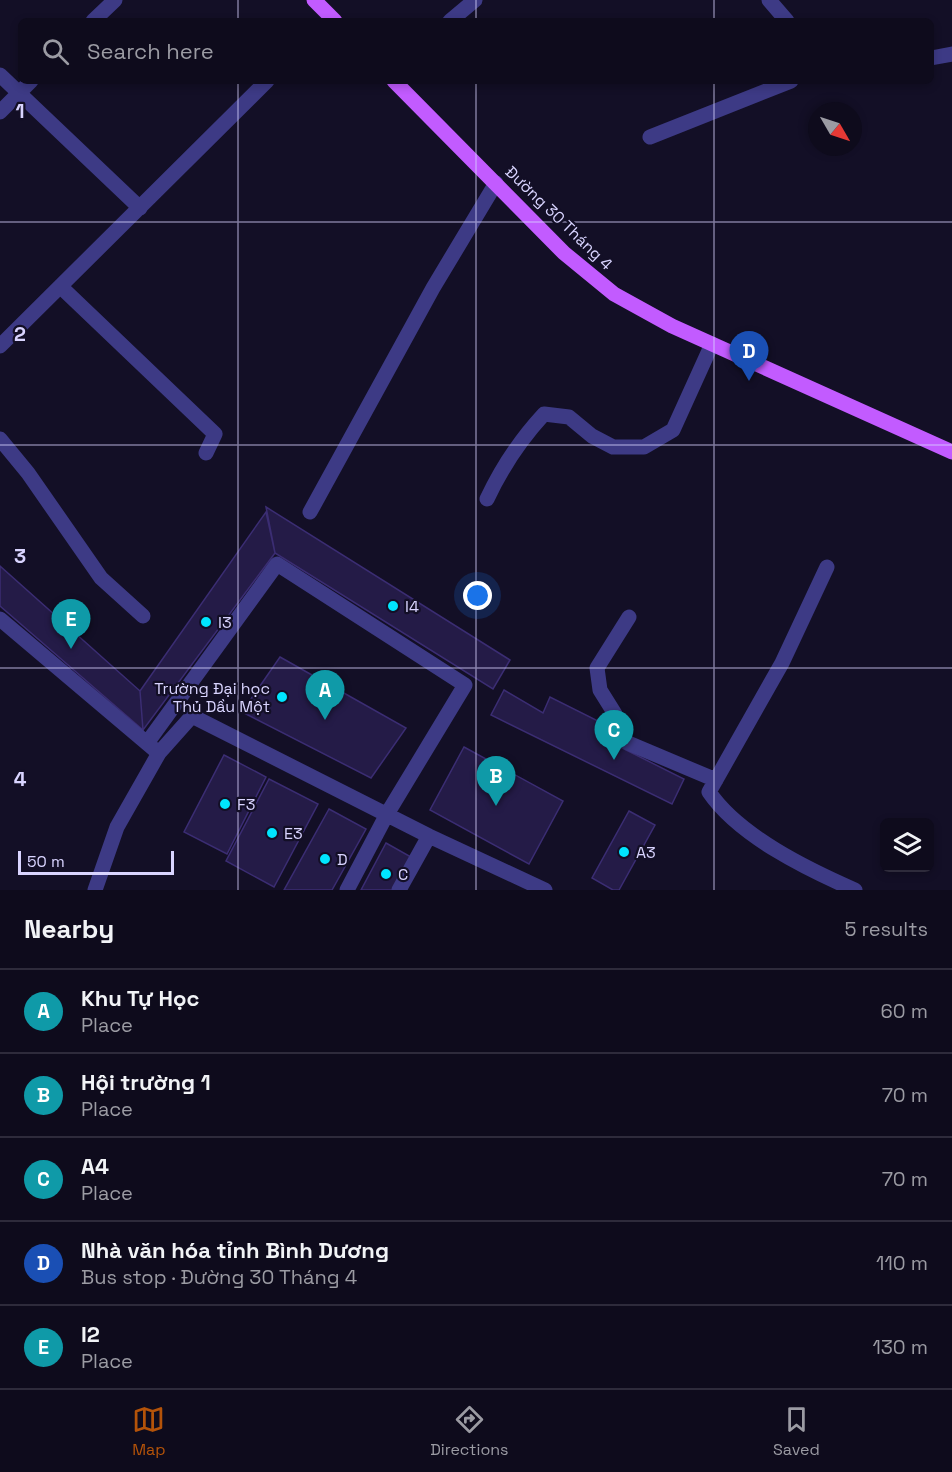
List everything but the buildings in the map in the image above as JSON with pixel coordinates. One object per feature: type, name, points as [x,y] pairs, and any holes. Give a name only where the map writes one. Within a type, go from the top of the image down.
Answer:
[{"type":"main road","points":[[314,0],[330,18]]},
{"type":"main road","name":"Đường 30 Tháng 4","points":[[397,84],[564,253],[614,294],[672,326],[952,452]]},
{"type":"street","points":[[96,18],[115,0]]},
{"type":"street","points":[[454,18],[475,0]]},
{"type":"street","points":[[769,0],[784,18]]},
{"type":"street","points":[[934,57],[952,54]]},
{"type":"street","points":[[0,75],[140,208]]},
{"type":"street","points":[[0,111],[28,84]]},
{"type":"street","points":[[0,345],[264,84]]},
{"type":"street","points":[[650,137],[783,84]]},
{"type":"street","points":[[310,512],[433,288],[496,183]]},
{"type":"street","points":[[61,287],[215,434],[206,453]]},
{"type":"street","points":[[487,499],[502,467],[524,436],[544,414],[569,417],[592,436],[613,447],[644,447],[673,430],[712,344]]},
{"type":"street","points":[[0,439],[28,473],[101,578],[143,616]]},
{"type":"street","points":[[147,743],[277,564],[465,685],[387,814],[347,890]]},
{"type":"street","points":[[827,567],[782,663],[709,792],[718,805],[778,852],[855,890]]},
{"type":"street","points":[[629,617],[597,668],[600,690],[615,714],[616,731],[628,743],[716,780]]},
{"type":"street","points":[[0,619],[159,753]]},
{"type":"street","points":[[95,890],[117,827],[159,753],[192,716],[535,888]]},
{"type":"street","points":[[399,890],[429,836]]},
{"type":"place","name":"Nhà văn hóa tỉnh Bình Dương","points":[[749,381]]},
{"type":"place","name":"I4","points":[[393,606]]},
{"type":"place","name":"I3","points":[[206,622]]},
{"type":"place","name":"I2","points":[[71,649]]},
{"type":"place","name":"Trường Đại học Thủ Dầu Một","points":[[282,697]]},
{"type":"place","name":"Khu Tự Học","points":[[325,720]]},
{"type":"place","name":"A4","points":[[614,760]]},
{"type":"place","name":"F3","points":[[225,804]]},
{"type":"place","name":"Hội trường 1","points":[[496,806]]},
{"type":"place","name":"E3","points":[[272,833]]},
{"type":"place","name":"A3","points":[[624,852]]},
{"type":"place","name":"D","points":[[325,859]]},
{"type":"place","name":"C","points":[[386,874]]}]
